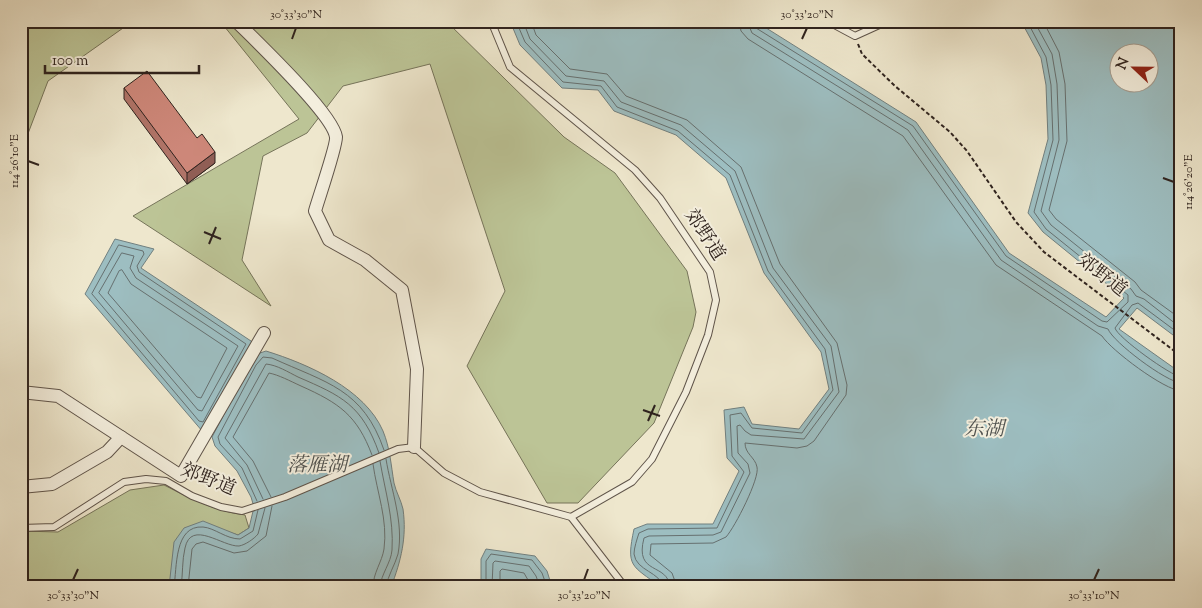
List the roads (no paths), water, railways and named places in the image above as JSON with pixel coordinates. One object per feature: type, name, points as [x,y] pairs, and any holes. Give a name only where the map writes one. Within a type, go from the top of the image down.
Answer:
[{"type":"street","points":[[236,21],[330,121],[337,138],[315,211],[329,240],[364,260],[402,290],[417,369],[414,447]]},
{"type":"street","points":[[21,392],[58,396],[121,437],[179,482],[264,333]]},
{"type":"street","points":[[21,487],[52,484],[107,452],[121,437]]},
{"type":"lane","name":"郊野道","points":[[491,21],[510,67],[635,170],[660,198],[710,272],[716,300],[708,335],[686,392],[652,459],[632,482],[571,517]]},
{"type":"lane","points":[[827,21],[854,36],[888,21]]},
{"type":"lane","name":"郊野道","points":[[21,528],[54,527],[124,482],[146,479],[179,482],[221,507],[242,511],[285,497],[398,449],[414,447]]},
{"type":"lane","points":[[414,447],[444,473],[480,492],[571,517],[625,587]]},
{"type":"water","name":"东湖","points":[[510,21],[755,21],[916,122],[1009,253],[1106,317],[1124,298],[1043,232],[1028,213],[1048,139],[1046,85],[1041,58],[1021,21],[1181,21],[1181,341],[1137,308],[1119,329],[1181,373],[1181,587],[661,587],[643,574],[633,564],[631,558],[634,529],[647,524],[713,524],[739,471],[727,458],[724,410],[744,407],[752,424],[799,429],[829,389],[821,352],[764,273],[726,178],[676,135],[614,111],[598,90],[562,88],[520,45]]},
{"type":"water","points":[[115,239],[154,249],[141,268],[254,343],[203,432],[85,294]]},
{"type":"water","name":"落雁湖","points":[[266,351],[299,363],[334,380],[363,403],[375,416],[383,431],[404,519],[402,549],[391,587],[169,587],[174,542],[184,528],[203,521],[238,535],[249,528],[254,507],[251,497],[237,471],[215,446],[212,437],[252,362],[260,353]]},
{"type":"water","points":[[486,549],[535,556],[547,571],[552,587],[481,587],[481,559]]}]
